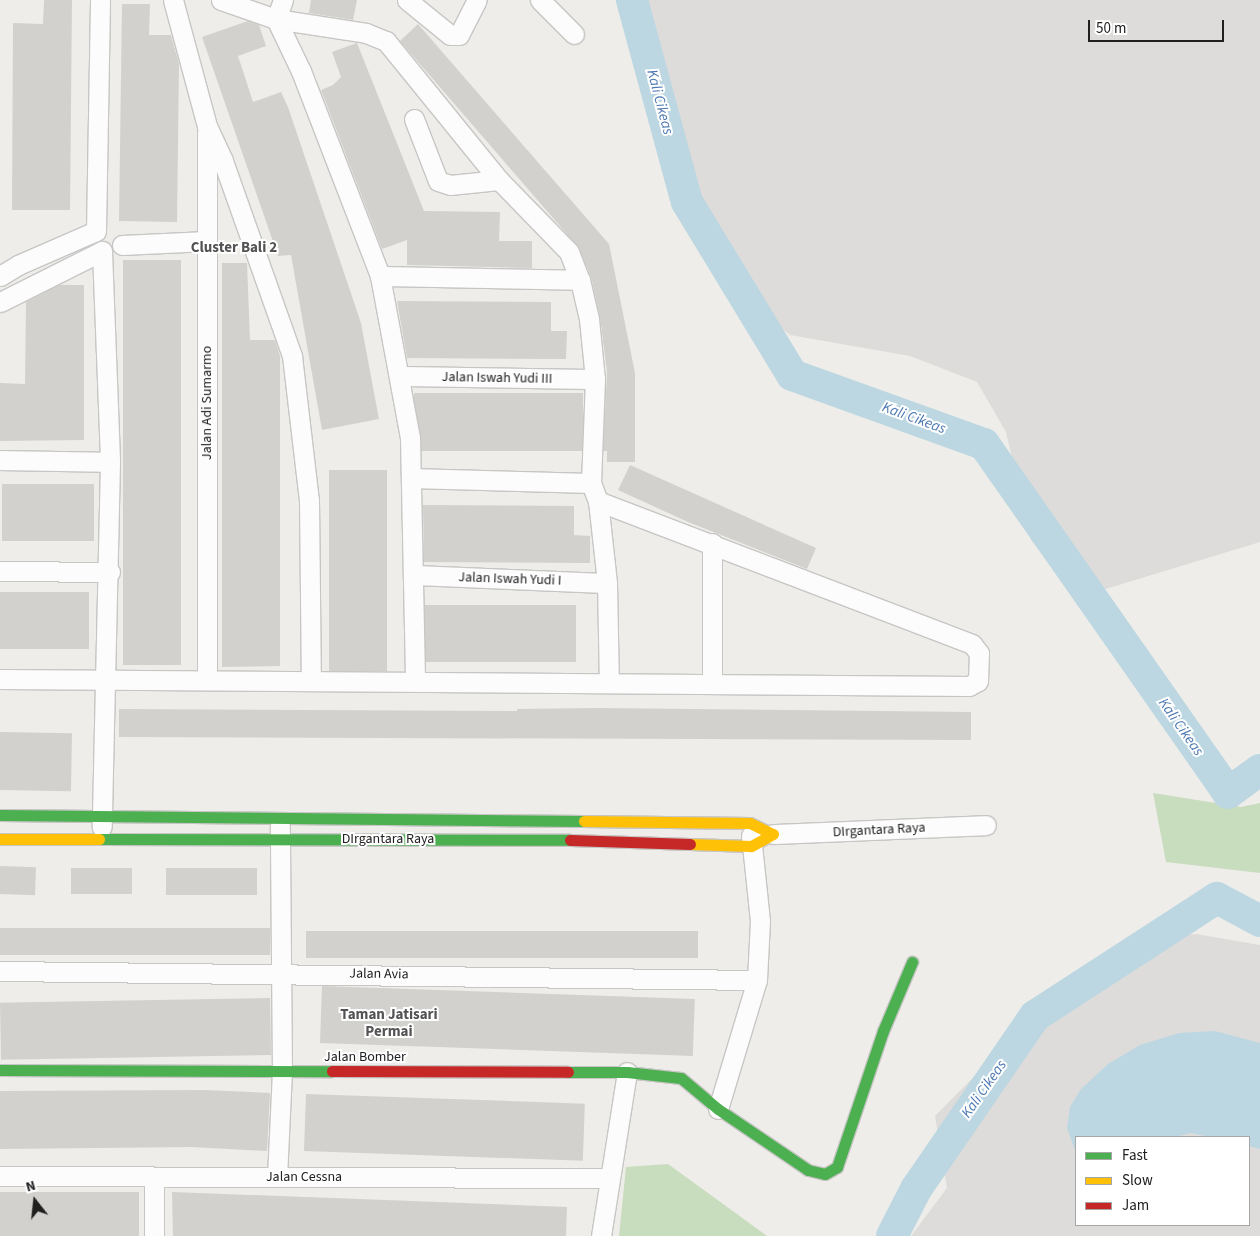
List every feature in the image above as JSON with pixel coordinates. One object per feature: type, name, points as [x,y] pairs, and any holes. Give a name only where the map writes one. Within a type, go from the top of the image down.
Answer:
[{"type":"street","points":[[0,276],[18,265],[96,231],[100,0]]},
{"type":"street","points":[[174,0],[207,126],[223,161],[292,356],[308,500],[312,680]]},
{"type":"street","points":[[221,0],[276,19],[366,33],[386,41],[499,180],[569,252],[580,280],[589,319],[595,379],[591,483],[598,501],[607,582],[610,683]]},
{"type":"street","points":[[283,0],[276,19],[301,71],[380,276],[410,438],[415,681]]},
{"type":"street","points":[[407,0],[450,35],[459,35],[477,0]]},
{"type":"street","points":[[540,0],[574,34]]},
{"type":"street","points":[[414,120],[438,182],[450,185],[499,180]]},
{"type":"street","name":"Jalan Adi Sumarmo","points":[[207,126],[207,679]]},
{"type":"street","points":[[122,245],[207,241]]},
{"type":"street","points":[[0,302],[102,251],[110,462],[110,572],[103,680],[102,839]]},
{"type":"street","points":[[380,276],[580,280]]},
{"type":"street","name":"Jalan Iswah Yudi III","points":[[399,376],[595,379]]},
{"type":"street","points":[[0,460],[110,462]]},
{"type":"street","points":[[411,478],[591,483]]},
{"type":"street","points":[[0,679],[969,686],[978,681],[979,653],[972,644],[712,542],[598,501]]},
{"type":"street","points":[[712,542],[712,684]]},
{"type":"street","points":[[0,572],[110,572]]},
{"type":"street","name":"Jalan Iswah Yudi I","points":[[413,575],[607,582]]},
{"type":"street","name":"DIrgantara Raya","points":[[0,815],[279,818],[518,830],[751,846],[772,834],[986,825]]},
{"type":"street","points":[[277,1177],[282,1072],[281,840],[279,818]]},
{"type":"street","points":[[718,1109],[757,980],[760,921],[750,823]]},
{"type":"street","name":"DIrgantara Raya","points":[[0,839],[281,840],[750,823],[772,834]]},
{"type":"street","name":"Jalan Bomber","points":[[0,1070],[627,1072],[681,1078],[718,1109],[813,1173],[830,1173],[837,1167],[883,1031],[912,962]]},
{"type":"street","name":"Jalan Avia","points":[[0,971],[282,972],[757,980]]},
{"type":"street","points":[[601,1236],[627,1072]]},
{"type":"street","name":"Jalan Cessna","points":[[0,1176],[609,1178]]},
{"type":"street","points":[[154,1177],[154,1236]]},
{"type":"shaded area","points":[[635,0],[1260,0],[1260,542],[1076,598],[1031,540],[1006,432],[977,382],[910,356],[790,335],[720,280],[667,188],[649,119],[652,48]]},
{"type":"shaded area","points":[[1196,934],[1260,945],[1260,1236],[911,1236],[947,1188],[935,1116],[1039,1011],[1135,940]]},
{"type":"green space","points":[[1153,793],[1241,807],[1260,803],[1260,873],[1166,862]]},
{"type":"green space","points":[[668,1164],[767,1236],[619,1236],[626,1167]]},
{"type":"water","points":[[1215,1031],[1260,1043],[1260,1149],[1250,1146],[1250,1136],[1205,1136],[1190,1133],[1180,1136],[1075,1136],[1075,1150],[1067,1128],[1070,1107],[1081,1089],[1108,1064],[1140,1045],[1179,1033]]},
{"type":"building","points":[[44,0],[72,0],[70,210],[12,210],[13,23],[43,24]]},
{"type":"building","points":[[311,0],[357,0],[353,20],[309,13]]},
{"type":"building","points":[[122,4],[150,4],[149,35],[171,35],[179,64],[177,222],[119,221]]},
{"type":"building","points":[[248,21],[259,25],[266,46],[238,56],[253,102],[281,92],[288,107],[361,323],[379,419],[322,430],[291,255],[278,256],[202,37]]},
{"type":"building","points":[[418,24],[609,244],[635,373],[635,462],[607,462],[607,451],[603,451],[607,372],[600,317],[591,277],[579,248],[400,41]]},
{"type":"building","points":[[357,43],[424,211],[500,212],[499,241],[532,241],[532,268],[407,265],[407,240],[382,249],[321,90],[333,85],[341,77],[332,52]]},
{"type":"building","points":[[123,260],[181,260],[181,665],[123,665]]},
{"type":"building","points":[[222,263],[247,263],[250,340],[275,340],[280,356],[280,666],[222,667]]},
{"type":"building","points":[[59,285],[84,285],[84,440],[0,441],[0,383],[25,384],[26,302]]},
{"type":"building","points":[[397,301],[551,302],[551,331],[567,331],[566,359],[407,358]]},
{"type":"building","points":[[414,393],[583,393],[583,451],[414,451]]},
{"type":"building","points":[[630,465],[816,548],[807,569],[688,522],[618,490]]},
{"type":"building","points":[[329,470],[387,470],[387,671],[329,671]]},
{"type":"building","points":[[2,484],[94,484],[94,541],[2,541]]},
{"type":"building","points":[[423,505],[574,506],[574,535],[590,536],[590,563],[424,562]]},
{"type":"building","points":[[0,592],[89,592],[89,649],[0,649]]},
{"type":"building","points":[[425,605],[576,605],[576,662],[425,662]]},
{"type":"building","points":[[597,708],[971,712],[971,740],[119,737],[119,709],[517,711],[517,709]]},
{"type":"building","points":[[0,732],[72,733],[71,791],[0,790]]},
{"type":"building","points":[[0,866],[36,867],[35,895],[0,894]]},
{"type":"building","points":[[71,868],[132,868],[132,894],[71,894]]},
{"type":"building","points":[[166,868],[257,868],[257,895],[166,895]]},
{"type":"building","points":[[0,928],[270,928],[270,955],[0,955]]},
{"type":"building","points":[[306,931],[698,931],[698,958],[306,958]]},
{"type":"building","points":[[322,986],[695,999],[693,1056],[320,1043]]},
{"type":"building","points":[[270,998],[271,1055],[1,1060],[0,1003]]},
{"type":"building","points":[[204,1090],[270,1093],[267,1151],[191,1147],[0,1149],[0,1091]]},
{"type":"building","points":[[306,1094],[585,1104],[583,1161],[304,1151]]},
{"type":"building","points":[[0,1192],[139,1192],[139,1236],[0,1236]]},
{"type":"building","points":[[172,1192],[567,1207],[566,1236],[173,1236]]},
{"type":"waterway","name":"Kali Cikeas","points":[[632,0],[687,202],[792,375],[984,444],[1228,793],[1260,770]]},
{"type":"waterway","name":"Kali Cikeas","points":[[892,1236],[916,1189],[1035,1016],[1217,898],[1260,921]]},
{"type":"traffic: fast","points":[[0,815],[584,821]]},
{"type":"traffic: fast","points":[[99,839],[570,840]]},
{"type":"traffic: fast","points":[[568,1072],[627,1072],[681,1078],[718,1109],[808,1170],[825,1174],[837,1167],[883,1031],[912,962]]},
{"type":"traffic: fast","points":[[0,1070],[332,1071]]},
{"type":"traffic: slow","points":[[584,821],[750,823],[773,834],[751,846],[690,844]]},
{"type":"traffic: slow","points":[[0,839],[99,839]]},
{"type":"traffic: jam","points":[[570,840],[690,844]]},
{"type":"traffic: jam","points":[[332,1071],[568,1072]]},
{"type":"district","name":"Cluster Bali 2","points":[[234,248]]},
{"type":"district","name":"Taman Jatisari Permai","points":[[389,1022]]}]
